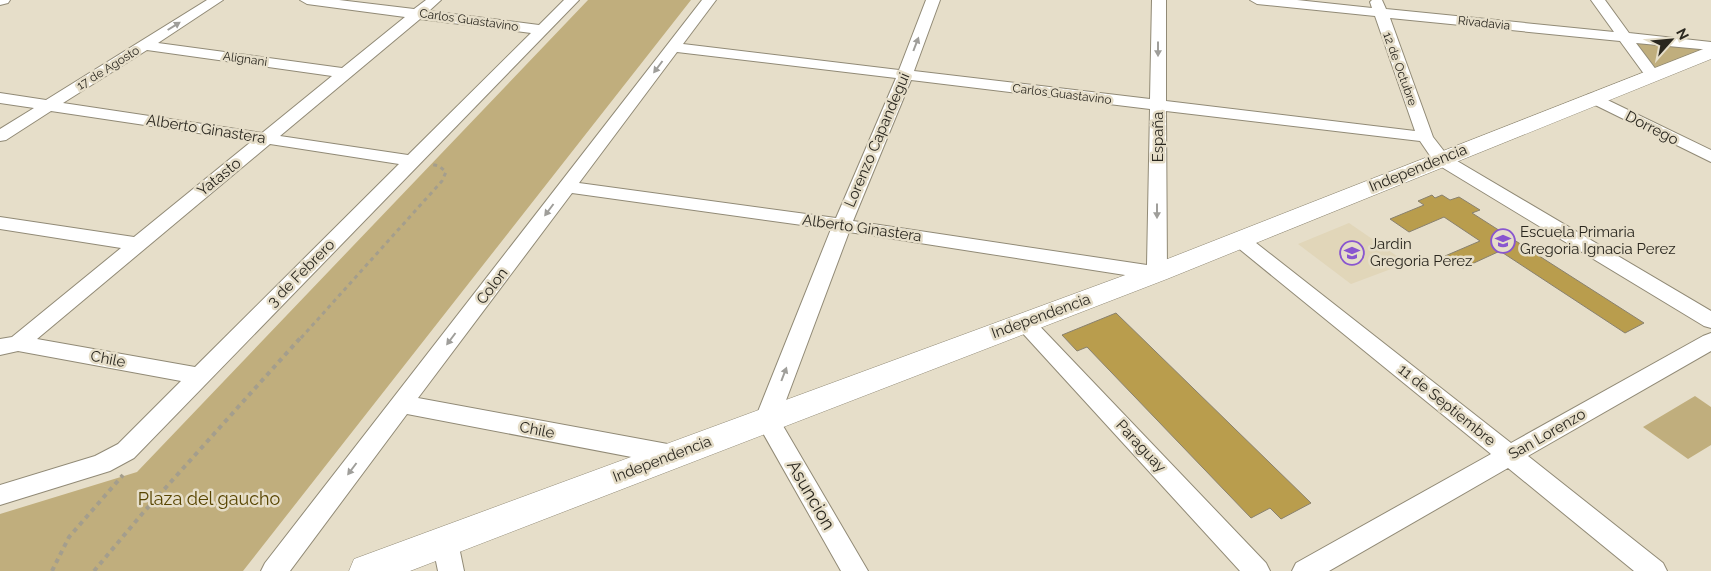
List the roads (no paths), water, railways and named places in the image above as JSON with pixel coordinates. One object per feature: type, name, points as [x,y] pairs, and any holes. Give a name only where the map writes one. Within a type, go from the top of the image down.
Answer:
[{"type":"main road","name":"Independencia","points":[[367,571],[1157,273],[1239,239],[1433,148],[1593,98],[1711,52]]},
{"type":"street","name":"17 de Agosto","points":[[0,136],[216,0]]},
{"type":"street","name":"Carlos Guastavino","points":[[306,0],[542,30]]},
{"type":"street","name":"Yatasto","points":[[9,345],[137,244],[434,0]]},
{"type":"street","name":"3 de Febrero","points":[[0,495],[102,464],[126,451],[572,0]]},
{"type":"street","name":"Colon","points":[[274,571],[709,0]]},
{"type":"street","name":"Lorenzo Capandegui","points":[[767,419],[842,225],[905,75],[933,0]]},
{"type":"street","name":"España","points":[[1157,273],[1159,0]]},
{"type":"street","name":"Rivadavia","points":[[1257,0],[1378,6],[1625,38],[1711,46]]},
{"type":"street","points":[[1598,0],[1652,75]]},
{"type":"street","name":"12 de Octubre","points":[[1378,6],[1433,148]]},
{"type":"street","name":"Alignani","points":[[144,45],[345,73]]},
{"type":"street","name":"Carlos Guastavino","points":[[673,47],[1158,105],[1433,148]]},
{"type":"street","name":"Alberto Ginastera","points":[[0,98],[412,161]]},
{"type":"street","name":"Dorrego","points":[[1593,98],[1711,157]]},
{"type":"street","points":[[1433,148],[1711,320]]},
{"type":"street","name":"Alberto Ginastera","points":[[567,187],[842,225],[1157,273]]},
{"type":"street","points":[[0,223],[137,244]]},
{"type":"street","name":"11 de Septiembre","points":[[1239,239],[1654,571]]},
{"type":"street","name":"Paraguay","points":[[1024,322],[1257,571]]},
{"type":"street","name":"San Lorenzo","points":[[1305,571],[1711,340]]},
{"type":"street","name":"Chile","points":[[9,345],[199,376]]},
{"type":"street","name":"Chile","points":[[401,404],[673,455]]},
{"type":"street","name":"Asuncion","points":[[767,419],[856,571]]},
{"type":"street","points":[[444,542],[451,571]]},
{"type":"place","name":"Escuela Primaria Gregoria Ignacia Perez","points":[[1503,241]]},
{"type":"place","name":"Jardin Gregoria Perez","points":[[1352,253]]},
{"type":"park label","name":"Plaza del gaucho","points":[[209,499]]}]
